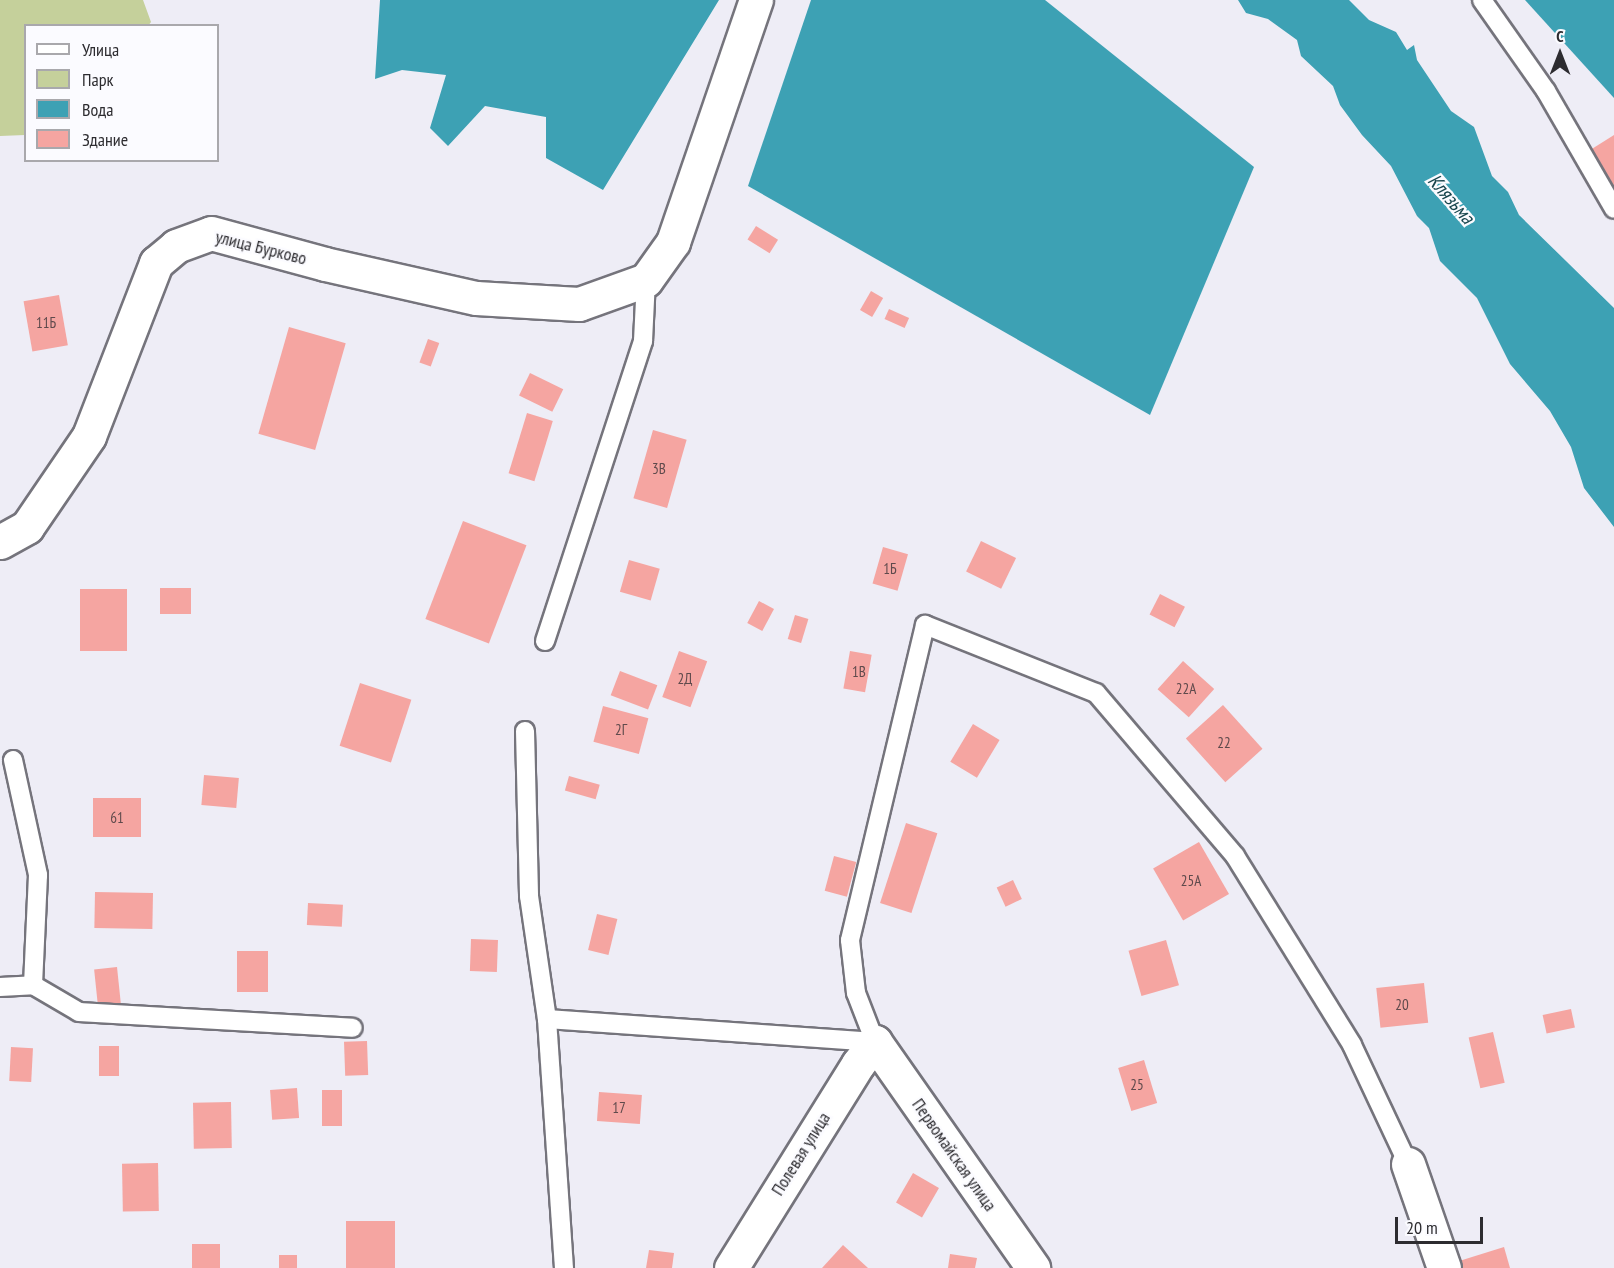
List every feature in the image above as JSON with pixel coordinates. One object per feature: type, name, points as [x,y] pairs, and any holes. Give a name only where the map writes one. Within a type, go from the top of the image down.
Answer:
[{"type":"street","points":[[646,280],[673,242],[756,0]]},
{"type":"street","name":"улица Бурково","points":[[0,542],[27,527],[89,436],[156,263],[176,246],[211,233],[325,264],[476,298],[579,304],[646,280]]},
{"type":"street","name":"Полевая улица","points":[[731,1268],[875,1042]]},
{"type":"street","name":"Первомайская улица","points":[[875,1042],[1033,1268]]},
{"type":"street","points":[[1408,1164],[1444,1268]]},
{"type":"lane","points":[[1482,0],[1546,91],[1614,209]]},
{"type":"lane","points":[[545,641],[643,341],[646,280]]},
{"type":"lane","points":[[547,1019],[875,1042],[856,993],[850,940],[925,625],[1096,693],[1235,856],[1352,1045],[1408,1164]]},
{"type":"lane","points":[[525,731],[529,896],[547,1019],[564,1268]]},
{"type":"lane","points":[[13,760],[39,875],[33,985]]},
{"type":"lane","points":[[0,987],[33,985],[79,1012],[353,1028]]},
{"type":"green space","points":[[0,0],[143,0],[151,22],[150,24],[24,24],[24,135],[0,136]]},
{"type":"water","points":[[380,0],[719,0],[603,190],[546,158],[546,117],[485,106],[448,146],[430,128],[446,75],[402,70],[375,79]]},
{"type":"water","points":[[811,0],[1045,0],[1254,167],[1150,415],[748,186]]},
{"type":"water","name":"Клязьма","points":[[1238,0],[1349,0],[1369,20],[1396,32],[1407,50],[1414,45],[1417,60],[1451,111],[1474,127],[1492,176],[1508,192],[1519,215],[1614,308],[1614,527],[1584,488],[1571,447],[1550,411],[1510,364],[1477,298],[1440,261],[1429,228],[1417,216],[1391,166],[1362,135],[1340,105],[1333,86],[1301,56],[1297,40],[1268,19],[1246,13]]},
{"type":"water","points":[[1525,0],[1614,0],[1614,98]]},
{"type":"building","points":[[1614,135],[1614,196],[1587,152]]},
{"type":"building","points":[[756,226],[778,240],[770,253],[748,240]]},
{"type":"building","points":[[871,291],[883,298],[872,317],[860,310]]},
{"type":"building","points":[[59,295],[68,345],[32,351],[24,301]]},
{"type":"building","points":[[889,309],[909,318],[905,328],[885,319]]},
{"type":"building","points":[[289,327],[346,343],[315,450],[258,434]]},
{"type":"building","points":[[428,339],[439,343],[431,367],[419,362]]},
{"type":"building","points":[[530,373],[563,389],[552,412],[519,395]]},
{"type":"building","points":[[527,413],[553,421],[534,481],[509,473]]},
{"type":"building","points":[[653,430],[687,440],[667,508],[633,498]]},
{"type":"building","points":[[463,521],[526,545],[489,643],[425,619]]},
{"type":"building","points":[[981,541],[1016,558],[1001,589],[966,572]]},
{"type":"building","points":[[883,547],[908,554],[898,591],[873,584]]},
{"type":"building","points":[[629,560],[660,569],[651,601],[620,592]]},
{"type":"building","points":[[160,588],[191,588],[191,614],[160,614]]},
{"type":"building","points":[[80,589],[127,589],[127,651],[80,651]]},
{"type":"building","points":[[1160,594],[1185,607],[1175,627],[1150,614]]},
{"type":"building","points":[[759,601],[774,609],[762,631],[747,623]]},
{"type":"building","points":[[795,615],[808,619],[801,643],[788,639]]},
{"type":"building","points":[[679,651],[707,661],[690,707],[662,697]]},
{"type":"building","points":[[850,651],[872,655],[865,692],[843,688]]},
{"type":"building","points":[[1183,661],[1214,689],[1189,717],[1158,689]]},
{"type":"building","points":[[620,671],[657,685],[648,710],[611,695]]},
{"type":"building","points":[[360,683],[411,700],[391,762],[340,746]]},
{"type":"building","points":[[1223,705],[1262,749],[1225,782],[1186,738]]},
{"type":"building","points":[[603,706],[648,718],[639,754],[593,742]]},
{"type":"building","points":[[973,724],[1000,740],[977,778],[950,762]]},
{"type":"building","points":[[204,775],[239,778],[236,808],[201,805]]},
{"type":"building","points":[[569,776],[600,785],[596,799],[565,790]]},
{"type":"building","points":[[93,798],[141,798],[141,837],[93,837]]},
{"type":"building","points":[[906,823],[937,833],[911,913],[880,903]]},
{"type":"building","points":[[1199,842],[1229,894],[1183,920],[1153,868]]},
{"type":"building","points":[[834,856],[856,862],[847,897],[825,891]]},
{"type":"building","points":[[1013,880],[1022,899],[1006,907],[997,888]]},
{"type":"building","points":[[95,892],[153,893],[152,929],[94,928]]},
{"type":"building","points":[[308,903],[343,905],[342,927],[307,925]]},
{"type":"building","points":[[597,914],[617,919],[608,955],[588,950]]},
{"type":"building","points":[[471,939],[498,940],[497,972],[470,971]]},
{"type":"building","points":[[1166,940],[1179,985],[1141,996],[1129,951]]},
{"type":"building","points":[[237,951],[268,951],[268,992],[237,992]]},
{"type":"building","points":[[117,967],[121,1006],[98,1008],[94,969]]},
{"type":"building","points":[[1424,983],[1428,1023],[1380,1028],[1376,988]]},
{"type":"building","points":[[1571,1009],[1575,1028],[1547,1034],[1543,1015]]},
{"type":"building","points":[[1493,1032],[1505,1083],[1480,1088],[1469,1038]]},
{"type":"building","points":[[367,1041],[368,1075],[345,1076],[344,1042]]},
{"type":"building","points":[[99,1046],[119,1046],[119,1076],[99,1076]]},
{"type":"building","points":[[11,1047],[33,1048],[31,1082],[9,1081]]},
{"type":"building","points":[[1144,1060],[1157,1103],[1131,1111],[1118,1068]]},
{"type":"building","points":[[297,1088],[299,1118],[272,1120],[270,1090]]},
{"type":"building","points":[[322,1090],[342,1090],[342,1126],[322,1126]]},
{"type":"building","points":[[599,1092],[642,1095],[640,1124],[597,1121]]},
{"type":"building","points":[[231,1102],[232,1148],[194,1149],[193,1103]]},
{"type":"building","points":[[158,1163],[159,1211],[123,1212],[122,1164]]},
{"type":"building","points":[[913,1173],[939,1188],[922,1217],[896,1202]]},
{"type":"building","points":[[346,1221],[395,1221],[395,1268],[346,1268]]},
{"type":"building","points":[[192,1244],[220,1244],[220,1268],[192,1268]]},
{"type":"building","points":[[843,1245],[868,1268],[822,1268]]},
{"type":"building","points":[[1504,1247],[1510,1268],[1457,1268],[1456,1262]]},
{"type":"building","points":[[649,1250],[674,1253],[672,1268],[646,1268]]},
{"type":"building","points":[[950,1254],[977,1258],[975,1268],[948,1268]]},
{"type":"building","points":[[279,1255],[297,1255],[297,1268],[279,1268]]}]
